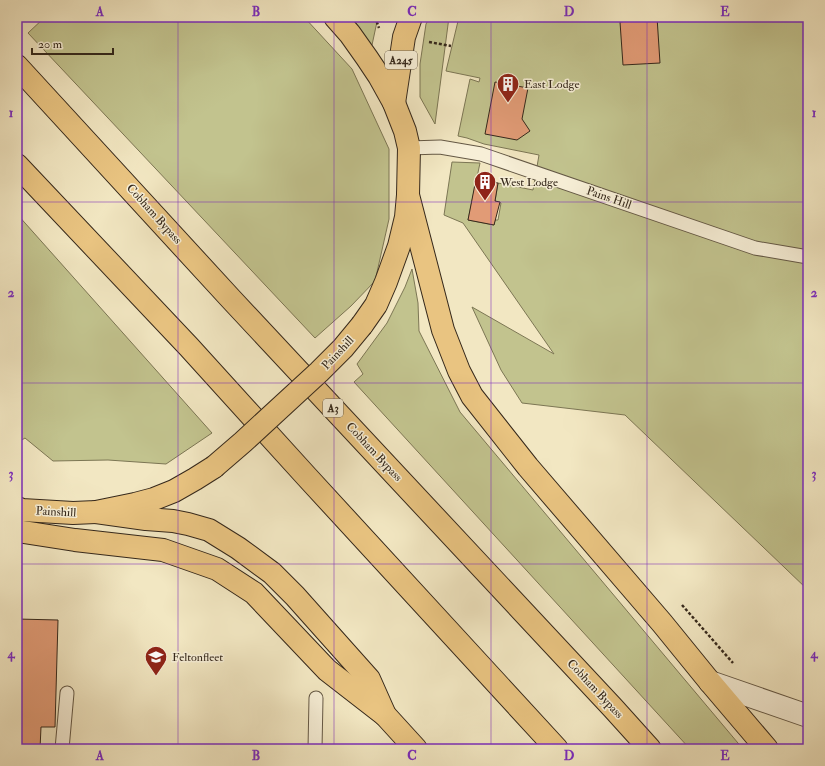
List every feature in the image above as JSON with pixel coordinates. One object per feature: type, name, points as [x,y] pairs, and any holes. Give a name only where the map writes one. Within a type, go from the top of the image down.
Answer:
[{"type":"main road","name":"Painshill","points":[[19,510],[73,513],[96,512],[154,499],[174,491],[195,479],[214,467],[243,442],[319,372],[343,348],[376,305],[399,246],[406,217],[409,148],[405,131],[394,103],[379,76],[350,34],[335,17]]},
{"type":"main road","name":"A245","points":[[394,103],[404,37],[411,17]]},
{"type":"main road","name":"Cobham Bypass","points":[[17,66],[252,322],[650,749]]},
{"type":"main road","points":[[17,164],[189,347],[306,477],[557,749]]},
{"type":"main road","points":[[408,195],[443,330],[459,372],[472,396],[528,467],[662,623],[767,749]]},
{"type":"main road","points":[[96,512],[188,524],[210,530],[238,548],[272,573],[295,596],[369,679],[385,715]]},
{"type":"main road","points":[[17,531],[75,540],[162,550],[216,569],[254,593],[327,670],[385,715],[416,749]]},
{"type":"street","points":[[710,682],[808,716]]},
{"type":"lane","name":"Pains Hill","points":[[409,148],[440,147],[481,154],[755,248],[808,257]]},
{"type":"lane","points":[[62,749],[67,693]]},
{"type":"lane","points":[[315,749],[316,698]]},
{"type":"path","points":[[428,42],[450,46]]},
{"type":"path","points":[[681,604],[738,668]]},
{"type":"green space","points":[[45,17],[304,17],[352,69],[389,149],[389,219],[375,281],[351,306],[315,338],[28,33]]},
{"type":"green space","points":[[352,17],[378,17],[372,45],[370,44]]},
{"type":"green space","points":[[430,17],[449,17],[435,124],[420,97],[420,64],[426,24]]},
{"type":"green space","points":[[459,17],[808,17],[808,590],[625,415],[522,403],[501,370],[472,307],[554,354],[463,223],[444,215],[452,162],[480,163],[468,220],[494,225],[495,220],[498,220],[501,203],[495,201],[498,183],[533,190],[539,155],[484,144],[458,136],[470,79],[479,82],[480,78],[446,71]]},
{"type":"green space","points":[[17,214],[212,433],[166,464],[108,460],[53,461],[25,438],[17,443]]},
{"type":"green space","points":[[412,269],[418,303],[419,331],[460,412],[743,749],[690,749],[354,382],[363,374],[357,364],[387,323],[405,287]]},
{"type":"building","points":[[626,17],[657,17],[660,63],[623,65],[620,22],[627,21]]},
{"type":"building","name":"East Lodge","points":[[495,82],[528,88],[522,119],[530,131],[517,140],[485,134]]},
{"type":"building","name":"West Lodge","points":[[476,179],[498,183],[495,201],[500,202],[494,225],[468,220]]},
{"type":"building","points":[[17,619],[58,620],[55,727],[41,727],[40,749],[17,749]]},
{"type":"place","name":"East Lodge","points":[[508,104]]},
{"type":"place","name":"West Lodge","points":[[485,202]]},
{"type":"place","name":"Feltonfleet","points":[[156,676]]}]
